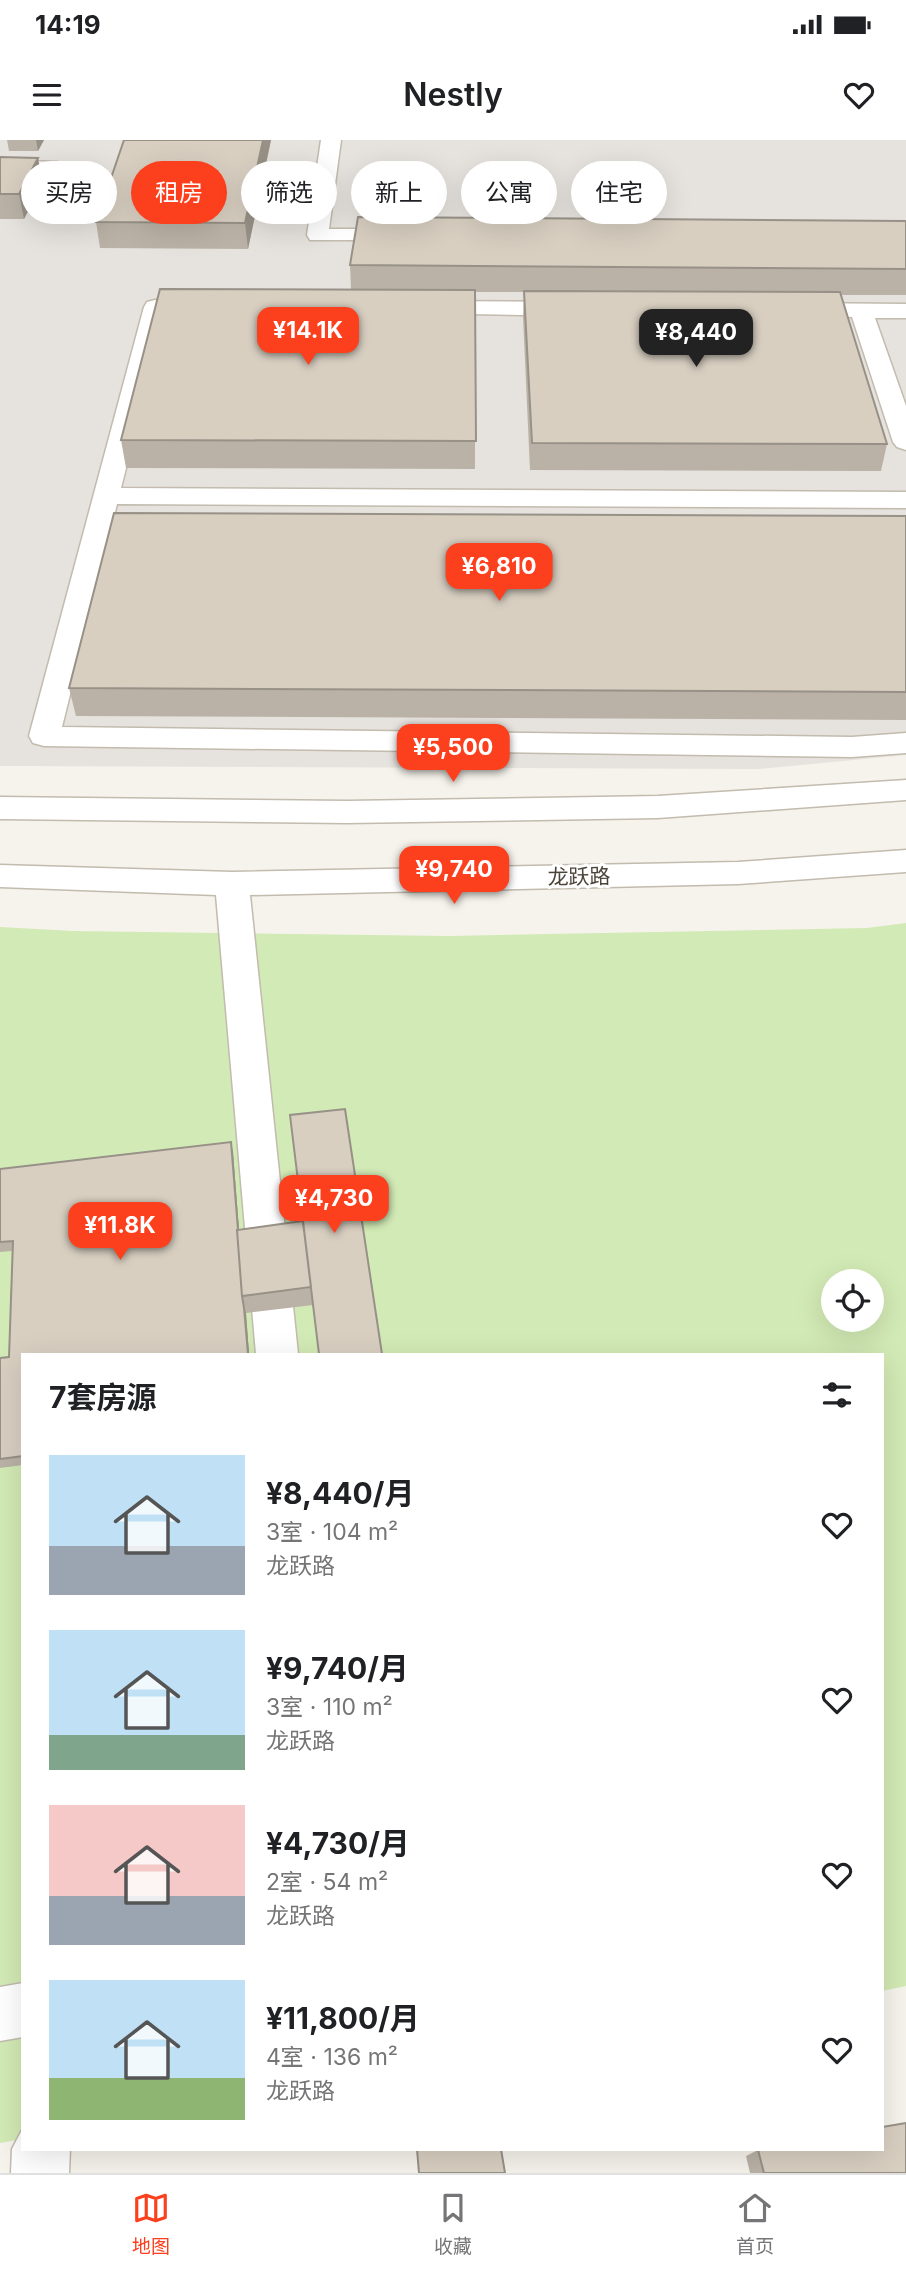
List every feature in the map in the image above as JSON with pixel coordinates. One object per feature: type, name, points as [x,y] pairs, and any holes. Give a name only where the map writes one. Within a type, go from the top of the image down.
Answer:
[{"type":"street","points":[[331,140],[318,235],[427,235]]},
{"type":"street","points":[[0,166],[21,167]]},
{"type":"street","points":[[224,307],[155,307],[44,736],[852,747],[906,743]]},
{"type":"street","points":[[404,308],[598,309]]},
{"type":"street","points":[[778,310],[906,311]]},
{"type":"street","points":[[861,310],[906,442]]},
{"type":"street","points":[[104,496],[906,500]]},
{"type":"street","points":[[0,808],[347,812],[657,807],[906,790]]},
{"type":"street","name":"龙跃路","points":[[0,876],[232,884],[738,873],[906,861]]},
{"type":"street","points":[[232,884],[277,1353]]},
{"type":"street","points":[[0,2014],[21,2010]]},
{"type":"street","points":[[40,2173],[41,2151]]},
{"type":"shaded area","points":[[0,140],[906,140],[906,755],[759,769],[0,766]]},
{"type":"green space","points":[[906,923],[906,1986],[884,1991],[884,1353],[21,1353],[21,2139],[0,2143],[0,927],[73,931],[449,936],[867,928]]},
{"type":"building","points":[[124,140],[263,140],[258,161],[241,161],[241,223],[227,223],[227,161],[131,161],[131,222],[117,222],[117,161]]},
{"type":"building","points":[[0,157],[38,158],[36,161],[21,161],[19,194],[0,194]]},
{"type":"building","points":[[447,218],[461,218],[461,224],[557,224],[557,218],[571,219],[571,224],[667,224],[667,219],[906,221],[906,269],[350,265],[357,224],[447,224]]},
{"type":"building","points":[[160,289],[475,290],[476,441],[121,440]]},
{"type":"building","points":[[524,291],[840,292],[887,444],[532,443]]},
{"type":"building","points":[[114,513],[906,516],[906,692],[69,688]]},
{"type":"building","points":[[345,1109],[382,1353],[319,1353],[290,1115]]},
{"type":"building","points":[[231,1142],[248,1353],[21,1353],[21,1456],[0,1459],[0,1358],[9,1357],[13,1241],[0,1242],[0,1169]]},
{"type":"building","points":[[303,1221],[311,1287],[242,1296],[237,1230]]},
{"type":"building","points":[[906,2123],[906,2173],[764,2173],[758,2151],[884,2151],[884,2127]]},
{"type":"building","points":[[417,2151],[501,2151],[505,2173],[419,2173]]}]
